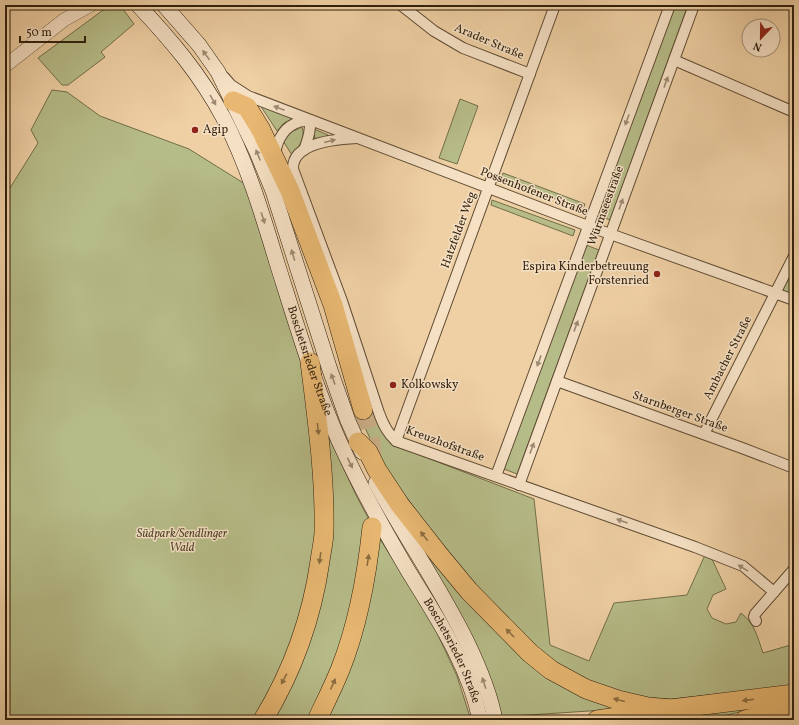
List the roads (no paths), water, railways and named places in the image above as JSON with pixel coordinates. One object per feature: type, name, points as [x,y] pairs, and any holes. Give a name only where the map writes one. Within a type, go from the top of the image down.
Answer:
[{"type":"highway","points":[[233,101],[247,106],[261,130],[290,190],[333,305],[363,410]]},
{"type":"highway","points":[[263,720],[288,672],[300,643],[311,609],[324,533],[323,474],[310,362]]},
{"type":"highway","points":[[358,442],[368,452],[377,470],[400,505],[440,556],[469,591],[530,653],[551,670],[586,689],[618,700],[648,707],[671,709]]},
{"type":"highway","points":[[317,720],[340,669],[351,634],[365,579],[372,527]]},
{"type":"highway","points":[[597,720],[671,709],[794,694]]},
{"type":"highway","points":[[745,720],[794,707]]},
{"type":"main road","name":"Boschetsrieder Straße","points":[[138,5],[169,38],[192,67],[211,96],[233,138],[259,205],[321,396],[339,442],[380,522],[440,621],[465,674],[480,720]]},
{"type":"main road","name":"Boschetsrieder Straße","points":[[164,5],[185,28],[218,72],[256,150],[273,191],[330,370],[348,421],[373,477],[393,514],[454,616],[480,669],[495,720]]},
{"type":"main road","points":[[178,5],[185,28]]},
{"type":"street","points":[[64,20],[77,5]]},
{"type":"street","points":[[5,66],[64,20],[91,5]]},
{"type":"street","name":"Arader Straße","points":[[400,5],[434,31],[463,48],[530,74]]},
{"type":"street","name":"Hatzfelder Weg","points":[[396,441],[555,5]]},
{"type":"street","name":"Würmseestraße","points":[[496,476],[670,5]]},
{"type":"street","name":"Würmseestraße","points":[[519,485],[694,5]]},
{"type":"street","points":[[674,60],[794,112]]},
{"type":"street","name":"Possenhofener Straße","points":[[218,72],[231,85],[248,96],[588,226],[794,300]]},
{"type":"street","points":[[277,165],[275,153],[282,135],[288,127],[295,123],[310,120],[310,134],[304,150]]},
{"type":"street","name":"Possenhofener Straße","points":[[304,150],[336,139],[357,138]]},
{"type":"street","name":"Kreuzhofstraße","points":[[304,150],[294,159],[293,169],[295,176],[342,301],[381,420],[389,435],[396,441],[695,547],[743,566],[774,592]]},
{"type":"street","name":"Ambacher Straße","points":[[704,434],[794,256]]},
{"type":"street","name":"Starnberger Straße","points":[[556,381],[794,468]]},
{"type":"street","points":[[756,621],[754,617],[755,614],[794,569]]},
{"type":"tunnel","points":[[363,410],[371,445],[373,466]]},
{"type":"place","name":"Agip","points":[[195,130]]},
{"type":"place","name":"Espira Kinderbetreuung Forstenried","points":[[657,274]]},
{"type":"place","name":"Kolkowsky","points":[[393,385]]},
{"type":"park label","name":"Südpark/Sendlinger Wald","points":[[182,541]]}]
